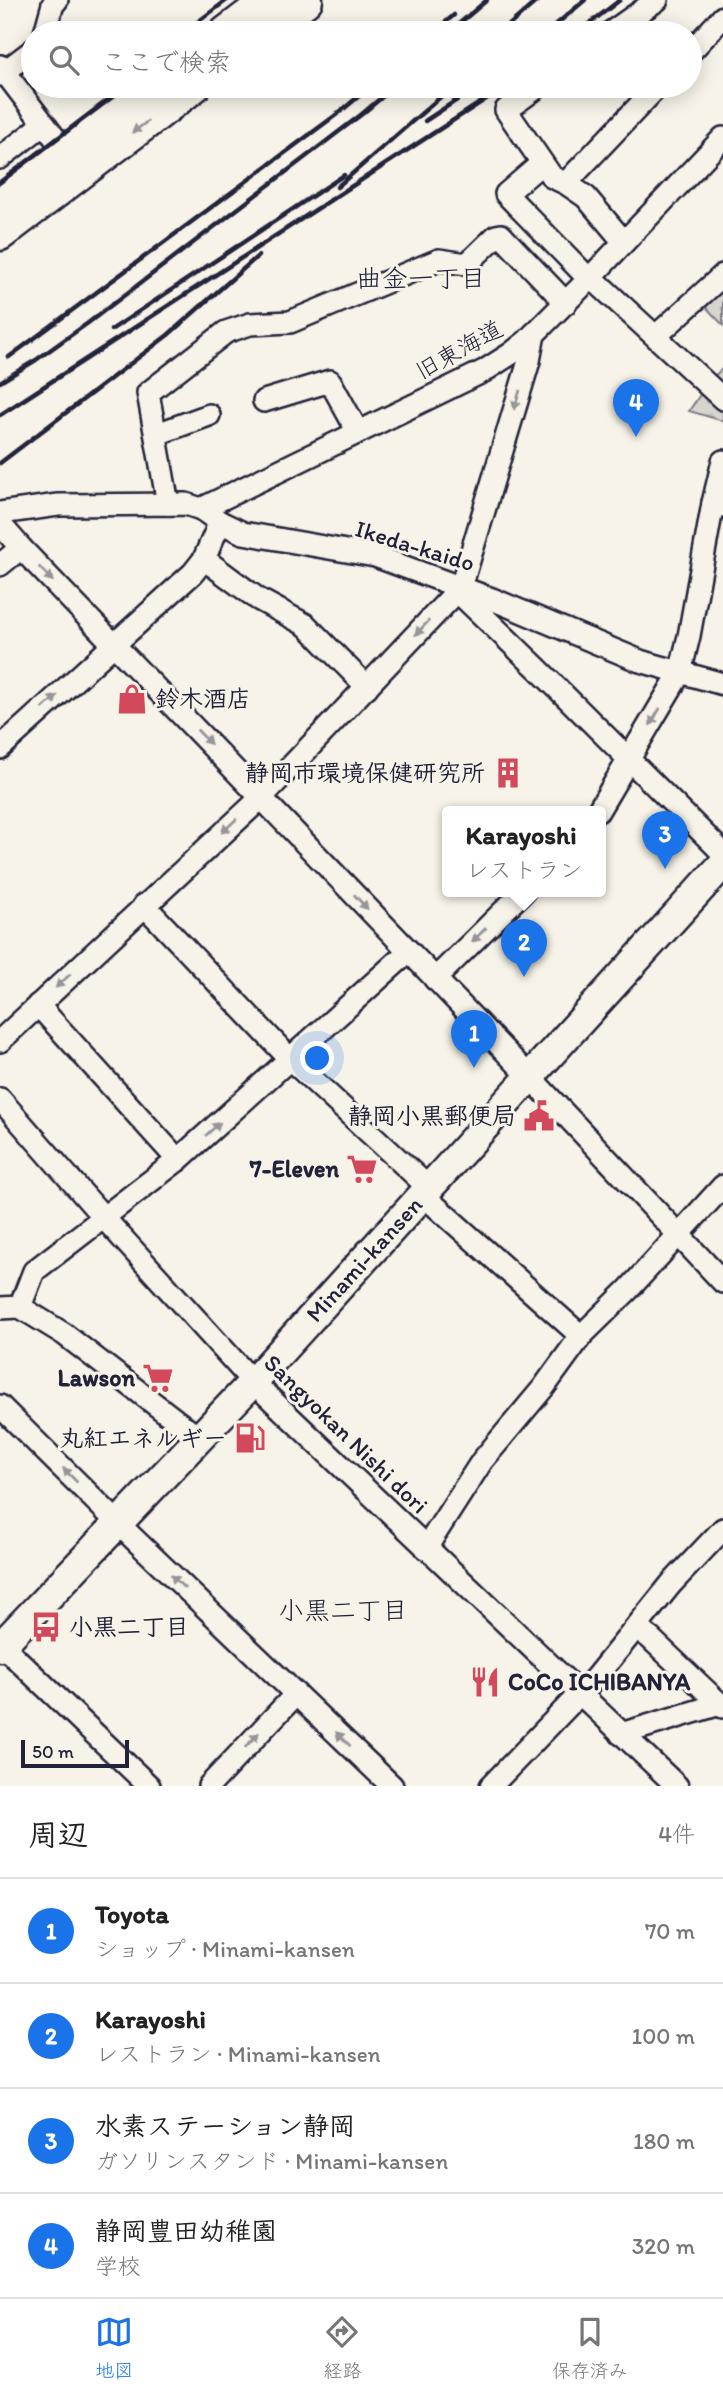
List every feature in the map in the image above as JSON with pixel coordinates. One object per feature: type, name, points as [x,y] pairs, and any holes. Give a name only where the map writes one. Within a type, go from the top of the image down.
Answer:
[{"type":"highway","points":[[242,21],[270,0]]},
{"type":"highway","points":[[279,21],[306,0]]},
{"type":"highway","points":[[0,205],[141,98]]},
{"type":"highway","points":[[0,234],[178,98]]},
{"type":"main road","name":"Minami-kansen","points":[[4,1637],[200,1440],[723,864]]},
{"type":"street","points":[[48,21],[53,4],[57,0]]},
{"type":"street","points":[[628,21],[657,0]]},
{"type":"street","points":[[702,39],[723,17]]},
{"type":"street","points":[[21,58],[2,71],[21,95]]},
{"type":"street","points":[[23,98],[67,154]]},
{"type":"street","points":[[522,98],[506,110],[542,163],[552,177],[586,197],[624,242]]},
{"type":"street","points":[[566,183],[647,98]]},
{"type":"street","points":[[0,158],[44,124]]},
{"type":"street","name":"旧東海道","points":[[201,509],[499,363],[566,303],[723,138]]},
{"type":"street","points":[[542,163],[506,194],[590,278],[723,400]]},
{"type":"street","points":[[168,503],[148,393],[226,332],[250,324],[290,322],[439,260],[467,264],[496,236],[501,235],[566,303]]},
{"type":"street","points":[[656,336],[723,275]]},
{"type":"street","points":[[0,1041],[262,796],[459,589],[529,361],[534,334]]},
{"type":"street","points":[[264,401],[330,381],[358,432]]},
{"type":"street","points":[[157,434],[209,415]]},
{"type":"street","points":[[601,806],[680,673],[718,505],[723,461]]},
{"type":"street","name":"Ikeda-kaido","points":[[3,510],[58,505],[186,504],[201,509],[243,533],[374,556],[603,648],[723,684]]},
{"type":"street","points":[[3,510],[20,548],[262,796],[723,1282]]},
{"type":"street","points":[[0,748],[193,573],[204,559],[220,522]]},
{"type":"street","points":[[0,565],[20,548]]},
{"type":"street","points":[[204,559],[258,599],[306,625],[367,687]]},
{"type":"street","points":[[459,589],[723,853]]},
{"type":"street","points":[[435,979],[518,897]]},
{"type":"street","points":[[144,905],[290,1059],[426,1192],[581,1336]]},
{"type":"street","points":[[200,1440],[64,1334],[10,1308],[34,1271],[178,1160],[408,952]]},
{"type":"street","points":[[38,1005],[178,1160]]},
{"type":"street","name":"Sangyokan Nishi dori","points":[[0,1099],[253,1382],[677,1786]]},
{"type":"street","points":[[426,1548],[482,1461],[544,1387],[581,1336],[628,1290],[723,1186]]},
{"type":"street","points":[[0,1406],[118,1524],[392,1786]]},
{"type":"street","points":[[491,1786],[580,1693],[671,1584],[723,1529]]},
{"type":"street","points":[[636,1628],[722,1705]]},
{"type":"street","points":[[4,1637],[149,1786]]},
{"type":"street","points":[[209,1786],[296,1694]]},
{"type":"street","points":[[621,1734],[722,1705]]},
{"type":"green space","points":[[723,280],[723,325],[700,301]]},
{"type":"green space","points":[[723,368],[723,421],[689,411],[710,380]]},
{"type":"railway","points":[[199,21],[227,0]]},
{"type":"railway","points":[[462,21],[487,0]]},
{"type":"railway","points":[[514,21],[538,0]]},
{"type":"railway","points":[[560,21],[585,0]]},
{"type":"railway","points":[[593,21],[620,0]]},
{"type":"railway","points":[[447,21],[454,15]]},
{"type":"railway","points":[[0,182],[110,98]]},
{"type":"railway","points":[[9,357],[357,98]]},
{"type":"railway","points":[[0,382],[88,323],[381,98]]},
{"type":"railway","points":[[337,187],[439,98]]},
{"type":"railway","points":[[425,121],[460,98]]},
{"type":"railway","points":[[0,415],[488,98]]},
{"type":"railway","points":[[111,330],[344,175]]},
{"type":"railway","points":[[0,463],[168,335],[258,256]]},
{"type":"place","name":"静岡豊田幼稚園","points":[[636,437]]},
{"type":"place","name":"鈴木酒店","points":[[132,699]]},
{"type":"place","name":"静岡市環境保健研究所","points":[[508,773]]},
{"type":"place","name":"水素ステーション静岡","points":[[665,869]]},
{"type":"place","name":"Karayoshi","points":[[524,977]]},
{"type":"place","name":"Toyota","points":[[474,1068]]},
{"type":"place","name":"静岡小黒郵便局","points":[[539,1116]]},
{"type":"place","name":"7-Eleven","points":[[362,1169]]},
{"type":"place","name":"Lawson","points":[[158,1378]]},
{"type":"place","name":"丸紅エネルギー","points":[[250,1438]]},
{"type":"place","name":"小黒二丁目","points":[[46,1627]]},
{"type":"place","name":"CoCo ICHIBANYA","points":[[485,1682]]},
{"type":"district","name":"曲金一丁目","points":[[421,278]]},
{"type":"district","name":"小黒二丁目","points":[[343,1610]]}]
